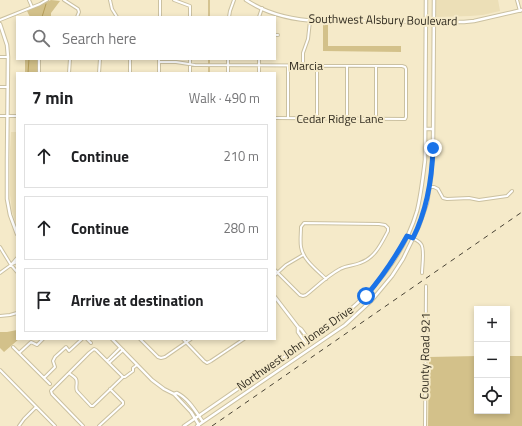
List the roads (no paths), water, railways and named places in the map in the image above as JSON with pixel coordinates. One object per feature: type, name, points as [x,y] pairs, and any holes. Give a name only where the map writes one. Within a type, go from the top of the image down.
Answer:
[{"type":"main road","name":"Southwest Alsbury Boulevard","points":[[246,0],[262,8],[285,16],[310,20],[464,22],[521,10]]},
{"type":"main road","name":"Northwest John Jones Drive","points":[[184,426],[352,309],[366,296],[397,255],[407,236],[417,210],[425,160],[426,0]]},
{"type":"main road","name":"Northwest John Jones Drive","points":[[198,425],[345,324],[372,300],[392,276],[403,258],[419,226],[430,187],[433,129],[434,0]]},
{"type":"main road","points":[[0,24],[7,45],[8,57],[7,199],[10,215],[16,231]]},
{"type":"main road","points":[[425,129],[433,129]]},
{"type":"main road","points":[[276,298],[309,340]]},
{"type":"main road","points":[[298,327],[298,332],[305,342]]},
{"type":"main road","points":[[113,340],[152,380],[164,389],[174,394],[177,393],[183,397],[191,405],[203,422]]},
{"type":"main road","points":[[174,394],[176,398],[191,412],[198,425]]},
{"type":"street","points":[[29,0],[32,7]]},
{"type":"street","points":[[0,20],[47,0]]},
{"type":"street","points":[[64,0],[78,9],[79,12],[77,16]]},
{"type":"street","points":[[110,0],[115,16]]},
{"type":"street","points":[[160,0],[160,16]]},
{"type":"street","points":[[174,0],[190,6],[190,16]]},
{"type":"street","points":[[229,16],[234,0]]},
{"type":"street","points":[[517,0],[521,10]]},
{"type":"street","points":[[259,16],[262,8]]},
{"type":"street","points":[[303,66],[303,53],[308,39],[310,20]]},
{"type":"street","points":[[0,57],[8,57]]},
{"type":"street","points":[[39,60],[39,72]]},
{"type":"street","points":[[69,72],[70,60]]},
{"type":"street","points":[[99,72],[100,60]]},
{"type":"street","points":[[130,60],[130,72]]},
{"type":"street","points":[[159,60],[159,72]]},
{"type":"street","name":"Marcia","points":[[159,60],[205,65],[405,67],[405,119]]},
{"type":"street","points":[[190,60],[190,72]]},
{"type":"street","points":[[228,60],[228,72]]},
{"type":"street","points":[[259,60],[259,72]]},
{"type":"street","points":[[288,66],[288,118]]},
{"type":"street","points":[[317,66],[317,119]]},
{"type":"street","points":[[347,66],[347,119]]},
{"type":"street","points":[[376,66],[376,119]]},
{"type":"street","points":[[0,87],[8,88]]},
{"type":"street","points":[[0,116],[16,116]]},
{"type":"street","name":"Cedar Ridge Lane","points":[[276,118],[405,119]]},
{"type":"street","points":[[430,187],[438,189],[443,198],[448,200],[469,198],[479,200],[507,196],[512,191]]},
{"type":"street","points":[[303,255],[286,265],[277,273],[300,295],[306,296],[338,270],[349,265],[360,264],[372,257],[377,251],[388,231],[388,228],[385,225],[379,224],[304,223],[301,227],[301,246],[303,255],[326,279]]},
{"type":"street","points":[[407,236],[421,243],[423,247],[422,273]]},
{"type":"street","points":[[0,247],[16,271]]},
{"type":"street","points":[[11,265],[16,259]]},
{"type":"street","points":[[0,273],[16,262]]},
{"type":"street","name":"County Road 921","points":[[425,426],[426,286]]},
{"type":"street","points":[[0,316],[16,313]]},
{"type":"street","points":[[20,353],[31,342],[37,345],[42,340]]},
{"type":"street","points":[[44,378],[55,367],[53,361],[54,357],[66,347],[69,351],[81,340]]},
{"type":"street","points":[[88,340],[91,343]]},
{"type":"street","points":[[141,340],[158,357],[162,358],[189,340]]},
{"type":"street","points":[[186,342],[204,361],[208,363],[242,340]]},
{"type":"street","points":[[13,347],[50,384]]},
{"type":"street","points":[[107,361],[120,348]]},
{"type":"street","points":[[83,426],[51,392],[92,350],[96,350],[122,377]]},
{"type":"street","points":[[110,364],[123,350]]},
{"type":"street","points":[[69,373],[76,379],[76,391],[91,406],[94,405],[122,377],[129,374],[137,365]]},
{"type":"street","points":[[0,370],[55,426]]},
{"type":"street","points":[[98,426],[123,404],[123,402],[110,389]]},
{"type":"street","points":[[19,426],[36,407]]},
{"type":"waterway","points":[[209,0],[209,16]]},
{"type":"waterway","points":[[42,16],[46,4]]},
{"type":"waterway","points":[[28,72],[29,60]]},
{"type":"waterway","points":[[209,60],[209,72]]},
{"type":"railway","points":[[212,426],[522,212]]}]
